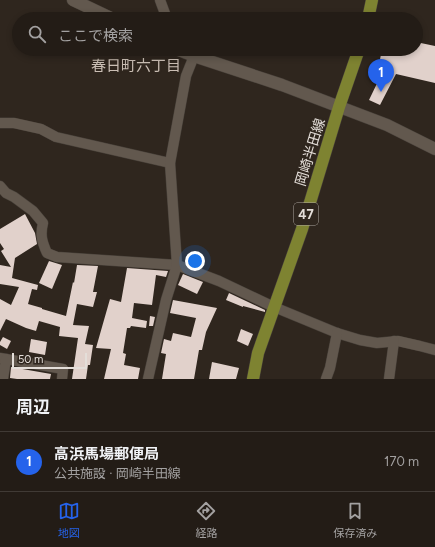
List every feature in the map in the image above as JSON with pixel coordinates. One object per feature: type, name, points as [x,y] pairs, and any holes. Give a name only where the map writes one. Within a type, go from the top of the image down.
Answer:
[{"type":"main road","points":[[369,12],[372,0]]},
{"type":"main road","name":"岡崎半田線","points":[[253,379],[258,353],[302,229],[339,107],[357,56]]},
{"type":"street","points":[[73,0],[98,12]]},
{"type":"street","points":[[160,0],[164,12]]},
{"type":"street","points":[[148,379],[166,300],[177,265],[170,163],[186,76],[194,56],[282,85],[387,125],[435,149]]},
{"type":"street","points":[[0,123],[14,123],[41,129],[56,137],[170,163]]},
{"type":"street","points":[[2,193],[14,197],[33,211],[43,223],[41,231],[43,244],[47,253],[57,257],[177,265],[219,281],[274,307],[337,333],[360,340],[377,343],[398,341],[435,350]]},
{"type":"street","points":[[326,379],[330,368],[337,333]]},
{"type":"street","points":[[390,379],[394,341]]},
{"type":"street","points":[[3,379],[3,359],[63,369],[62,379]]},
{"type":"building","points":[[423,43],[435,46],[435,83],[396,74],[380,105],[369,100],[383,71],[378,70],[381,56],[423,56]]},
{"type":"building","points":[[25,214],[35,233],[37,244],[15,258],[12,278],[38,285],[37,290],[32,289],[28,304],[66,316],[77,265],[98,266],[93,292],[97,292],[93,307],[77,304],[73,325],[89,326],[85,344],[93,345],[86,379],[72,379],[78,338],[59,336],[60,327],[39,321],[36,331],[6,319],[0,331],[0,299],[11,305],[19,287],[0,284],[0,265],[11,267],[1,251],[4,249],[0,243],[0,229]]},
{"type":"building","points":[[49,261],[62,265],[52,289],[39,283]]},
{"type":"building","points":[[127,268],[168,271],[166,277],[156,275],[152,305],[134,303],[132,318],[147,321],[146,328],[131,326],[130,328],[127,328],[123,353],[126,354],[124,365],[140,368],[138,379],[104,379],[111,349],[96,348],[110,299],[121,302]]},
{"type":"building","points":[[183,274],[203,282],[197,294],[178,285]]},
{"type":"building","points":[[229,293],[265,310],[265,312],[243,307],[226,300]]},
{"type":"building","points":[[173,300],[217,308],[206,332],[202,350],[199,350],[194,379],[162,379],[166,354],[161,353],[164,339],[171,341],[173,333],[191,337],[196,318],[170,313]]},
{"type":"building","points":[[150,316],[155,317],[153,326],[149,326]]},
{"type":"building","points":[[241,329],[253,334],[248,346],[237,341]]},
{"type":"building","points":[[3,337],[11,341],[7,349],[0,345]]},
{"type":"building","points":[[31,339],[47,342],[45,355],[29,352]]},
{"type":"building","points":[[212,362],[239,368],[236,379],[209,379]]},
{"type":"building","points":[[11,367],[51,374],[50,379],[10,378]]},
{"type":"place","name":"高浜馬場郵便局","points":[[381,92]]},
{"type":"district","name":"春日町六丁目","points":[[136,66]]}]
